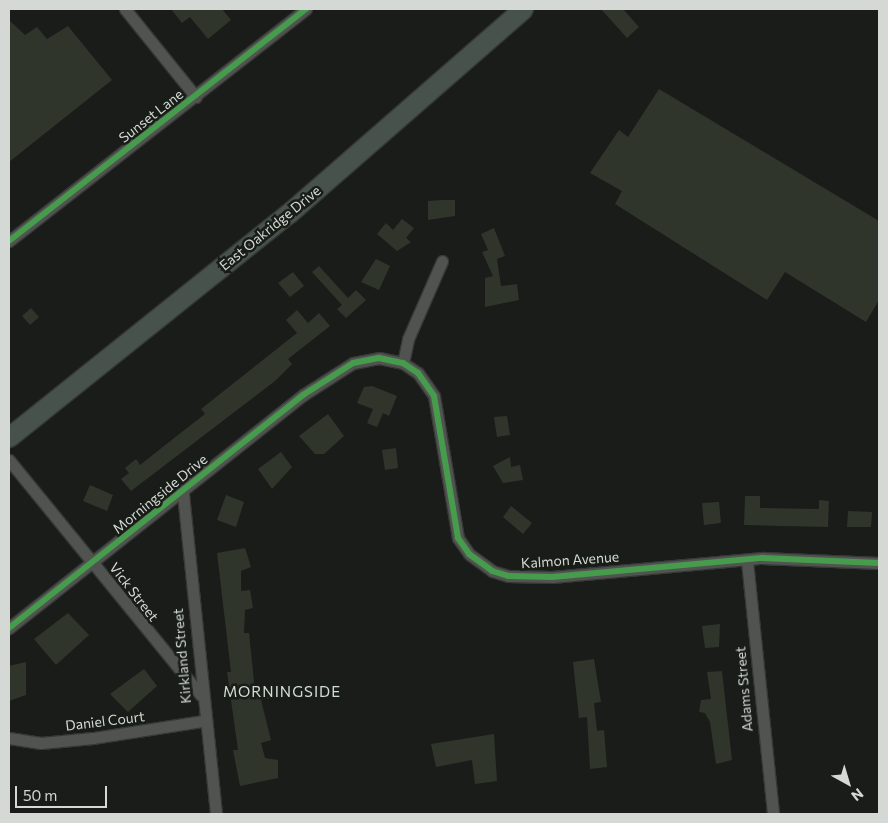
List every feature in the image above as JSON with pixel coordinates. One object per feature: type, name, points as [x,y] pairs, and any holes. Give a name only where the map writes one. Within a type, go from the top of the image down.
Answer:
[{"type":"main road","name":"East Oakridge Drive","points":[[9,437],[289,213],[523,9]]},
{"type":"street","points":[[125,9],[196,97]]},
{"type":"street","name":"Sunset Lane","points":[[9,241],[196,97],[306,9]]},
{"type":"street","points":[[404,363],[408,339],[442,261]]},
{"type":"street","name":"Morningside Drive","points":[[9,628],[328,379],[364,359],[404,363]]},
{"type":"street","name":"Kalmon Avenue","points":[[404,363],[418,373],[434,396],[441,422],[452,520],[460,543],[480,564],[508,576],[552,577],[724,558],[747,561],[879,562]]},
{"type":"street","name":"Vick Street","points":[[9,460],[201,695]]},
{"type":"street","name":"Kirkland Street","points":[[183,494],[203,721],[216,814]]},
{"type":"street","name":"Adams Street","points":[[747,561],[773,814]]},
{"type":"street","name":"Daniel Court","points":[[9,738],[41,743],[93,738],[203,721]]},
{"type":"building","points":[[171,9],[222,9],[231,20],[208,39],[190,17],[182,23]]},
{"type":"building","points":[[601,9],[623,9],[639,27],[627,38]]},
{"type":"building","points":[[9,20],[25,35],[37,27],[47,39],[68,26],[112,80],[9,162]]},
{"type":"building","points":[[659,89],[879,221],[879,300],[866,322],[785,272],[767,300],[615,204],[622,191],[590,173],[619,130],[628,137]]},
{"type":"building","points":[[455,200],[455,216],[428,220],[428,201]]},
{"type":"building","points":[[402,219],[414,228],[406,238],[411,242],[397,251],[377,234],[386,223],[393,230]]},
{"type":"building","points":[[494,228],[505,256],[497,259],[501,286],[517,284],[519,300],[485,307],[485,278],[493,276],[482,252],[488,250],[481,234]]},
{"type":"building","points":[[376,259],[390,266],[379,290],[361,282]]},
{"type":"building","points":[[319,266],[348,298],[356,290],[366,300],[346,318],[337,309],[342,305],[312,272]]},
{"type":"building","points":[[293,272],[304,286],[290,297],[278,283]]},
{"type":"building","points":[[31,308],[39,317],[30,325],[22,316]]},
{"type":"building","points":[[297,310],[308,323],[319,313],[330,326],[288,359],[292,364],[275,381],[131,491],[121,479],[129,473],[125,468],[136,459],[140,465],[205,414],[201,409],[297,333],[286,320]]},
{"type":"building","points":[[372,386],[397,396],[389,416],[383,413],[377,427],[367,423],[373,409],[357,403],[364,387]]},
{"type":"building","points":[[328,414],[344,436],[324,454],[315,454],[299,436]]},
{"type":"building","points":[[507,416],[510,435],[497,437],[494,417]]},
{"type":"building","points":[[396,448],[398,468],[385,470],[382,450]]},
{"type":"building","points":[[281,452],[292,467],[272,489],[258,469]]},
{"type":"building","points":[[510,457],[511,467],[520,465],[523,480],[503,483],[493,466]]},
{"type":"building","points":[[90,485],[113,495],[107,511],[83,501]]},
{"type":"building","points":[[226,495],[244,502],[236,527],[217,520]]},
{"type":"building","points":[[745,496],[760,496],[760,508],[819,509],[819,500],[829,501],[828,527],[744,525]]},
{"type":"building","points":[[719,502],[721,523],[704,525],[702,503]]},
{"type":"building","points":[[511,506],[532,523],[523,534],[503,517]]},
{"type":"building","points":[[848,511],[872,512],[871,527],[847,527]]},
{"type":"building","points":[[245,548],[251,567],[241,571],[241,591],[250,590],[253,608],[245,610],[244,633],[249,633],[255,691],[283,686],[285,696],[261,700],[271,740],[261,743],[265,758],[278,760],[278,778],[240,786],[233,750],[238,750],[227,672],[231,672],[217,553]]},
{"type":"building","points":[[68,613],[89,635],[56,665],[34,639]]},
{"type":"building","points":[[720,624],[719,647],[705,648],[702,626]]},
{"type":"building","points":[[594,659],[601,702],[594,703],[597,731],[604,730],[607,767],[590,769],[587,717],[579,718],[573,662]]},
{"type":"building","points":[[26,662],[26,695],[9,701],[9,666]]},
{"type":"building","points":[[144,669],[157,686],[128,712],[110,694]]},
{"type":"building","points":[[722,671],[732,760],[716,764],[710,722],[705,713],[699,712],[701,700],[711,699],[707,672]]},
{"type":"building","points":[[494,734],[497,781],[475,784],[472,760],[436,767],[431,744]]},
{"type":"cycle path","points":[[9,241],[306,9]]},
{"type":"cycle path","points":[[9,628],[303,395],[353,363],[379,358],[403,363],[418,373],[434,396],[458,538],[469,554],[492,571],[508,576],[552,577],[762,558],[879,563]]},
{"type":"district","name":"MORNINGSIDE","points":[[282,692]]}]
